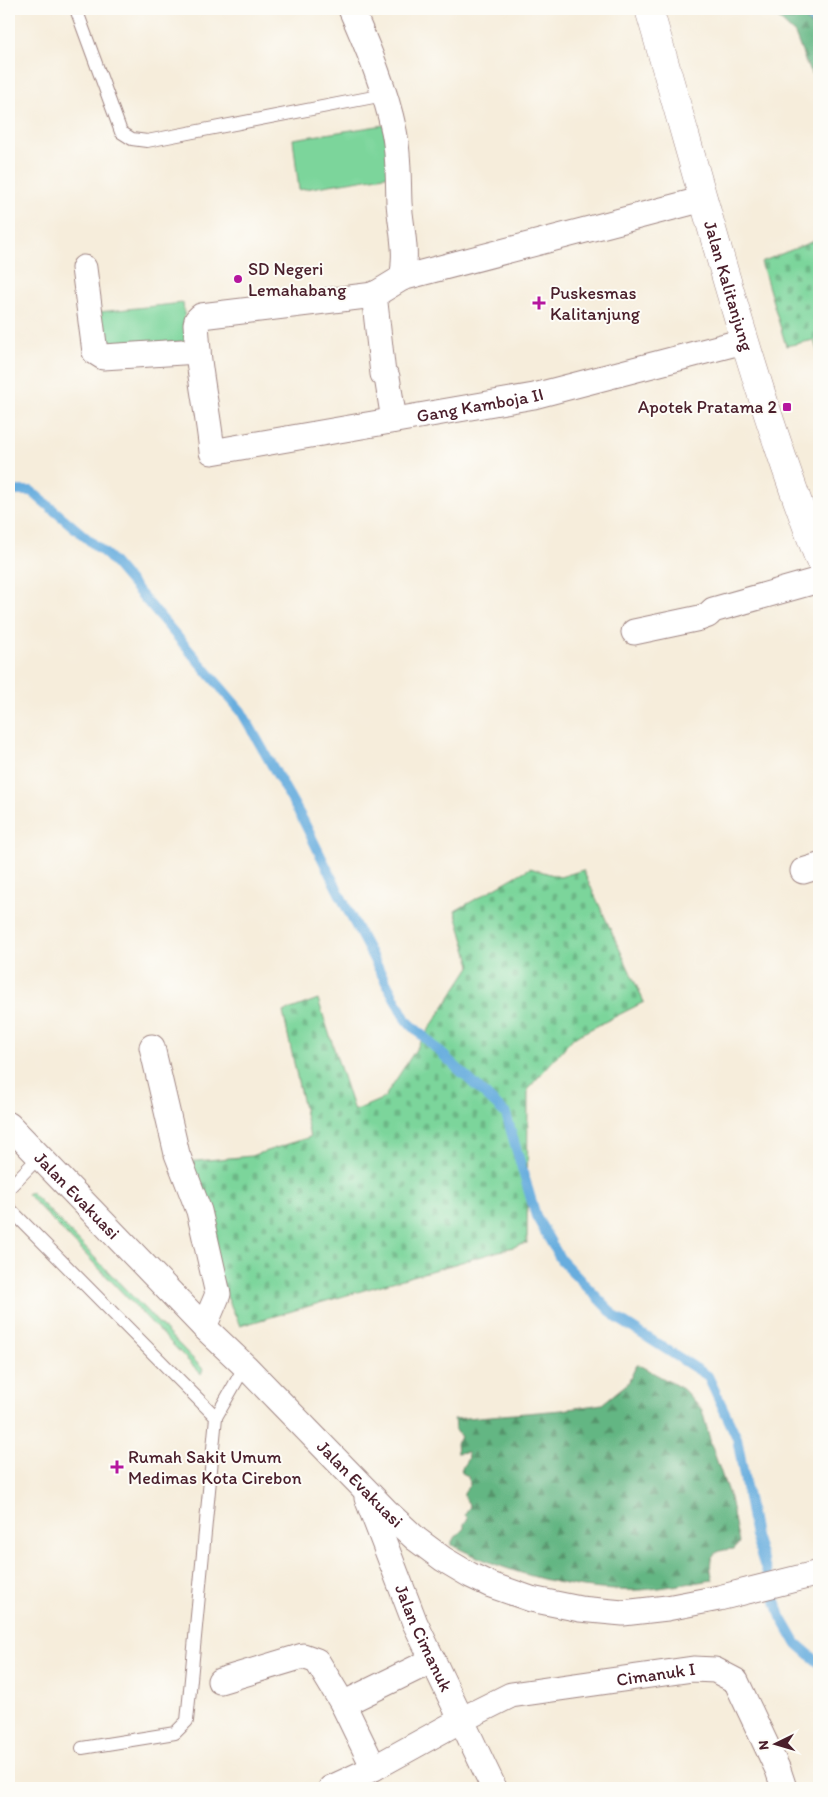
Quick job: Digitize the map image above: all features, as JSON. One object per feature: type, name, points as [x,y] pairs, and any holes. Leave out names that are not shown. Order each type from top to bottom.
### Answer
[{"type":"main road","name":"Jalan Kalitanjung","points":[[649,9],[744,341],[795,496],[819,559]]},
{"type":"street","points":[[351,9],[370,53],[394,131],[399,168],[399,202],[406,261],[402,278]]},
{"type":"street","points":[[84,268],[95,352],[99,356],[198,350],[196,320],[201,316],[374,294],[402,278],[704,199]]},
{"type":"street","points":[[374,294],[383,374],[387,377],[394,420]]},
{"type":"street","name":"Gang Kamboja II","points":[[198,350],[201,385],[210,426],[212,452],[534,396],[744,341]]},
{"type":"street","points":[[634,632],[700,618],[708,615],[712,610],[819,580]]},
{"type":"street","points":[[152,1047],[177,1154],[199,1211],[218,1294],[204,1327]]},
{"type":"street","name":"Jalan Evakuasi","points":[[9,1125],[204,1327],[245,1366],[387,1512],[416,1539],[442,1559],[491,1585],[531,1599],[580,1609],[624,1613],[667,1608],[812,1575]]},
{"type":"street","name":"Jalan Cimanuk","points":[[362,1485],[415,1623],[494,1788]]},
{"type":"street","points":[[220,1681],[303,1656],[317,1661],[343,1704],[374,1768]]},
{"type":"street","points":[[343,1704],[433,1660]]},
{"type":"street","name":"Cimanuk I","points":[[331,1788],[374,1768],[511,1695],[693,1669],[714,1670],[736,1681],[778,1770],[784,1788]]},
{"type":"lane","points":[[76,9],[121,132],[132,139],[148,141],[384,96]]},
{"type":"lane","points":[[9,1188],[39,1157]]},
{"type":"lane","points":[[9,1208],[216,1417]]},
{"type":"lane","points":[[82,1748],[175,1733],[187,1721],[216,1417],[245,1366]]},
{"type":"green space","points":[[776,9],[805,9],[804,17],[819,36],[819,84],[808,68],[795,34],[778,18]]},
{"type":"green space","points":[[384,125],[391,175],[299,190],[293,139]]},
{"type":"green space","points":[[819,239],[819,357],[814,340],[786,346],[761,262]]},
{"type":"green space","points":[[183,303],[187,341],[103,350],[99,312]]},
{"type":"green space","points":[[530,868],[560,877],[583,870],[644,1002],[573,1038],[528,1089],[527,1243],[240,1326],[224,1290],[186,1162],[251,1156],[310,1137],[283,1012],[318,999],[354,1111],[384,1098],[471,965],[455,911]]},
{"type":"green space","points":[[31,1192],[203,1369],[201,1374],[27,1194]]},
{"type":"green space","points":[[637,1364],[683,1389],[702,1410],[712,1447],[730,1498],[739,1543],[734,1549],[720,1551],[713,1556],[711,1572],[713,1580],[641,1590],[593,1588],[544,1579],[519,1572],[452,1545],[452,1541],[464,1528],[468,1518],[465,1515],[470,1506],[464,1495],[469,1486],[468,1476],[462,1473],[461,1470],[468,1455],[467,1452],[457,1453],[456,1443],[461,1437],[455,1429],[454,1419],[562,1410],[602,1404],[628,1383]]},
{"type":"water","points":[[805,9],[819,9],[819,36],[804,17]]},
{"type":"waterway","points":[[9,491],[31,491],[109,557],[241,711],[303,820],[348,911],[406,1020],[506,1114],[536,1216],[561,1260],[617,1318],[708,1376],[737,1438],[755,1536],[781,1617],[796,1643],[819,1663]]},
{"type":"place","name":"SD Negeri Lemahabang","points":[[238,279]]},
{"type":"place","name":"Puskesmas Kalitanjung","points":[[539,303]]},
{"type":"place","name":"Apotek Pratama 2","points":[[787,407]]},
{"type":"place","name":"Rumah Sakit Umum Medimas Kota Cirebon","points":[[117,1467]]}]
